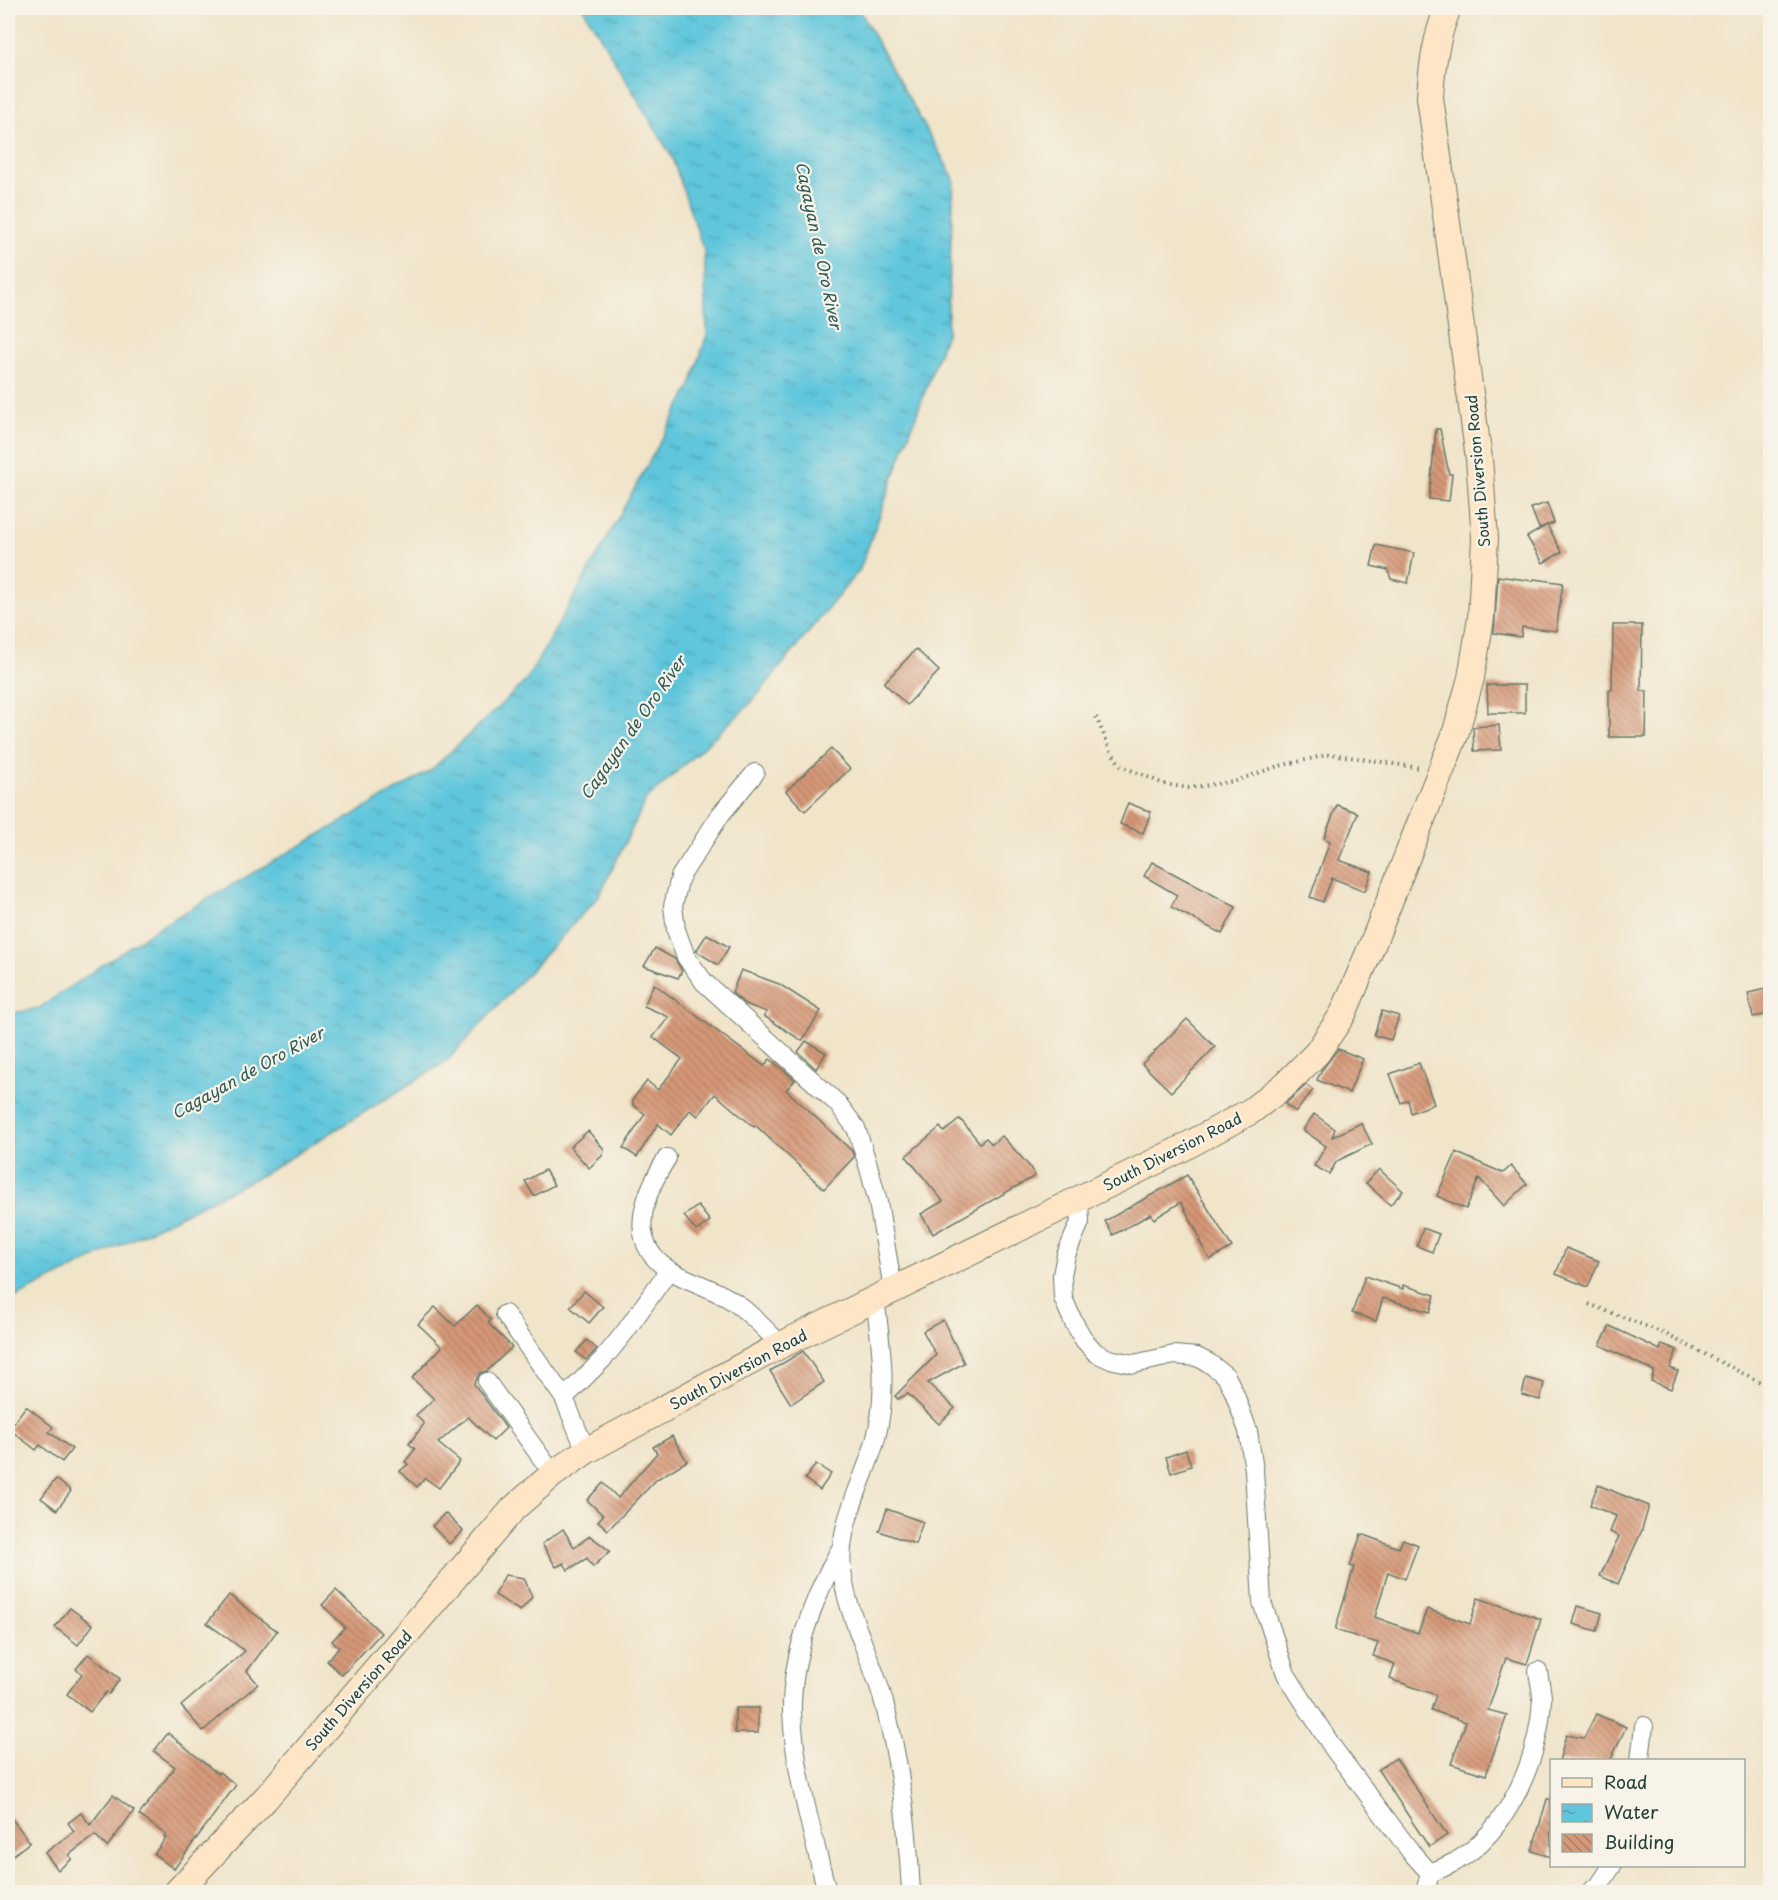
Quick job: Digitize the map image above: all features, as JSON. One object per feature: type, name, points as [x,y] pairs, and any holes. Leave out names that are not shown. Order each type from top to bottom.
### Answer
[{"type":"main road","name":"South Diversion Road","points":[[177,1893],[266,1798],[514,1508],[553,1474],[586,1451],[781,1345],[1181,1149],[1251,1111],[1286,1084],[1317,1053],[1343,1014],[1442,771],[1472,678],[1481,618],[1485,538],[1479,459],[1430,97],[1434,51],[1438,32],[1448,8]]},
{"type":"street","points":[[755,773],[720,814],[680,877],[673,906],[676,930],[686,957],[704,982],[838,1104],[856,1128],[878,1202],[884,1293],[880,1338],[884,1383],[881,1414],[876,1439],[849,1516],[842,1547],[842,1568],[845,1588],[883,1698],[903,1805],[911,1893]]},
{"type":"street","points":[[667,1158],[645,1198],[642,1233],[649,1252],[669,1270],[736,1303],[781,1345]]},
{"type":"street","points":[[1079,1198],[1080,1222],[1066,1255],[1062,1275],[1063,1298],[1072,1321],[1096,1353],[1110,1359],[1134,1364],[1174,1355],[1197,1357],[1226,1376],[1248,1431],[1254,1470],[1262,1602],[1286,1674],[1333,1748],[1411,1852],[1430,1873]]},
{"type":"street","points":[[564,1398],[618,1341],[669,1270]]},
{"type":"street","points":[[505,1314],[564,1398],[586,1451]]},
{"type":"street","points":[[487,1382],[553,1474]]},
{"type":"street","points":[[827,1893],[795,1749],[792,1710],[795,1671],[807,1630],[829,1569],[842,1547]]},
{"type":"street","points":[[1430,1873],[1456,1862],[1476,1846],[1501,1819],[1514,1798],[1536,1742],[1542,1697],[1538,1671]]},
{"type":"street","points":[[1640,1759],[1644,1726]]},
{"type":"street","points":[[1590,1893],[1600,1884],[1611,1867]]},
{"type":"street","points":[[1425,1893],[1430,1873]]},
{"type":"path","points":[[1096,717],[1111,751],[1121,766],[1164,784],[1188,788],[1236,781],[1275,767],[1331,754],[1442,771]]},
{"type":"path","points":[[1589,1304],[1661,1332],[1770,1387]]},
{"type":"water","name":"Cagayan de Oro River","points":[[583,8],[855,8],[861,13],[954,179],[947,331],[860,569],[751,703],[646,800],[599,896],[446,1062],[264,1174],[8,1301],[8,1014],[39,1008],[154,930],[430,771],[526,681],[690,388],[707,334],[704,251],[672,157]]},
{"type":"building","points":[[1436,429],[1440,429],[1449,474],[1452,474],[1449,501],[1429,499]]},
{"type":"building","points":[[1547,503],[1554,523],[1539,528],[1531,508]]},
{"type":"building","points":[[1547,525],[1562,552],[1543,563],[1527,537]]},
{"type":"building","points":[[1376,545],[1414,553],[1408,583],[1391,579],[1388,570],[1371,566]]},
{"type":"building","points":[[1498,576],[1563,583],[1556,631],[1522,627],[1521,637],[1494,633]]},
{"type":"building","points":[[1613,625],[1642,625],[1641,691],[1647,691],[1646,737],[1609,737]]},
{"type":"building","points":[[916,649],[939,671],[907,705],[884,683]]},
{"type":"building","points":[[1487,685],[1525,685],[1525,713],[1488,713]]},
{"type":"building","points":[[1499,725],[1501,750],[1474,751],[1473,727]]},
{"type":"building","points":[[831,749],[850,769],[805,811],[786,791]]},
{"type":"building","points":[[1128,803],[1151,812],[1143,833],[1120,824]]},
{"type":"building","points":[[1337,805],[1358,813],[1339,860],[1372,872],[1365,891],[1332,878],[1323,902],[1310,897],[1330,841],[1324,838]]},
{"type":"building","points":[[1152,862],[1236,907],[1222,934],[1171,907],[1177,895],[1144,876]]},
{"type":"building","points":[[707,934],[729,947],[718,965],[696,951]]},
{"type":"building","points":[[655,948],[675,959],[682,971],[678,978],[644,966]]},
{"type":"building","points":[[741,970],[779,984],[821,1011],[802,1041],[764,1016],[767,1012],[745,1004],[732,993]]},
{"type":"building","points":[[654,984],[764,1066],[770,1059],[795,1080],[786,1090],[852,1151],[854,1157],[824,1189],[755,1125],[754,1127],[715,1094],[698,1116],[690,1110],[671,1135],[658,1124],[637,1157],[623,1148],[645,1114],[633,1105],[633,1099],[647,1081],[658,1090],[682,1059],[653,1037],[669,1017],[644,1006]]},
{"type":"building","points":[[1770,988],[1770,1014],[1753,1017],[1748,993]]},
{"type":"building","points":[[1382,1011],[1399,1016],[1391,1040],[1374,1035]]},
{"type":"building","points":[[1187,1019],[1215,1047],[1171,1092],[1142,1064]]},
{"type":"building","points":[[806,1041],[826,1053],[816,1069],[798,1052]]},
{"type":"building","points":[[1338,1049],[1363,1059],[1349,1093],[1317,1080]]},
{"type":"building","points":[[1419,1063],[1434,1104],[1411,1113],[1408,1100],[1401,1103],[1390,1074]]},
{"type":"building","points":[[1306,1085],[1313,1090],[1296,1112],[1285,1104]]},
{"type":"building","points":[[1314,1114],[1335,1129],[1332,1137],[1361,1123],[1372,1144],[1337,1161],[1329,1174],[1314,1166],[1326,1146],[1303,1130]]},
{"type":"building","points":[[960,1119],[980,1143],[986,1138],[992,1144],[1002,1136],[1030,1167],[1035,1176],[933,1234],[921,1214],[943,1201],[906,1156],[940,1127],[944,1132]]},
{"type":"building","points":[[588,1131],[604,1149],[603,1155],[589,1168],[570,1147]]},
{"type":"building","points":[[1455,1152],[1503,1173],[1511,1166],[1527,1184],[1504,1206],[1479,1178],[1466,1209],[1437,1196]]},
{"type":"building","points":[[1379,1169],[1403,1191],[1390,1205],[1366,1183]]},
{"type":"building","points":[[545,1170],[554,1185],[534,1196],[525,1181]]},
{"type":"building","points":[[1187,1175],[1232,1247],[1210,1260],[1181,1202],[1154,1219],[1151,1214],[1113,1235],[1105,1221]]},
{"type":"building","points":[[698,1206],[710,1221],[696,1231],[684,1216]]},
{"type":"building","points":[[1423,1228],[1439,1234],[1432,1252],[1417,1246]]},
{"type":"building","points":[[1566,1248],[1599,1261],[1588,1287],[1556,1274]]},
{"type":"building","points":[[1365,1276],[1403,1289],[1403,1285],[1435,1295],[1430,1312],[1383,1298],[1376,1321],[1352,1313]]},
{"type":"building","points":[[584,1291],[603,1307],[589,1323],[570,1307]]},
{"type":"building","points":[[477,1305],[491,1320],[488,1323],[512,1347],[487,1371],[480,1373],[474,1384],[506,1428],[493,1441],[468,1417],[438,1443],[460,1461],[439,1488],[425,1478],[417,1487],[400,1471],[408,1464],[405,1462],[415,1449],[409,1444],[424,1424],[416,1415],[434,1399],[412,1378],[442,1347],[418,1324],[435,1307],[455,1326]]},
{"type":"building","points":[[943,1320],[964,1363],[928,1383],[955,1408],[939,1424],[908,1394],[898,1399],[895,1396],[936,1355],[923,1331]]},
{"type":"building","points":[[1610,1326],[1660,1350],[1662,1344],[1677,1350],[1670,1368],[1678,1371],[1671,1389],[1651,1381],[1654,1371],[1600,1345]]},
{"type":"building","points":[[587,1340],[597,1349],[586,1360],[576,1352]]},
{"type":"building","points":[[803,1351],[824,1382],[791,1404],[770,1371]]},
{"type":"building","points":[[1526,1378],[1544,1383],[1540,1400],[1522,1395]]},
{"type":"building","points":[[26,1406],[53,1427],[49,1432],[72,1449],[62,1462],[40,1445],[36,1450],[9,1429]]},
{"type":"building","points":[[672,1436],[687,1461],[657,1479],[608,1530],[598,1521],[603,1515],[587,1500],[603,1483],[618,1498],[657,1453],[653,1447]]},
{"type":"building","points":[[1186,1450],[1191,1466],[1171,1473],[1166,1457]]},
{"type":"building","points":[[816,1464],[831,1474],[820,1490],[805,1479]]},
{"type":"building","points":[[56,1479],[71,1491],[57,1510],[41,1498]]},
{"type":"building","points":[[1598,1485],[1649,1506],[1642,1530],[1618,1584],[1600,1576],[1619,1536],[1610,1532],[1616,1516],[1590,1505]]},
{"type":"building","points":[[887,1509],[923,1522],[915,1544],[879,1531]]},
{"type":"building","points":[[445,1513],[463,1531],[449,1544],[432,1526]]},
{"type":"building","points":[[563,1529],[574,1547],[590,1536],[610,1551],[593,1567],[587,1558],[568,1570],[564,1563],[556,1567],[542,1544]]},
{"type":"building","points":[[1361,1534],[1399,1548],[1403,1539],[1418,1545],[1405,1579],[1388,1572],[1375,1617],[1418,1633],[1427,1609],[1470,1624],[1478,1598],[1541,1619],[1527,1664],[1506,1658],[1488,1710],[1507,1715],[1486,1775],[1451,1764],[1466,1722],[1431,1710],[1436,1695],[1390,1679],[1395,1664],[1373,1656],[1378,1643],[1335,1630],[1354,1567],[1350,1566]]},
{"type":"building","points":[[505,1575],[524,1578],[532,1597],[520,1611],[495,1595]]},
{"type":"building","points":[[336,1590],[381,1633],[342,1675],[327,1661],[339,1647],[332,1641],[345,1627],[322,1605]]},
{"type":"building","points":[[229,1595],[277,1631],[247,1671],[258,1684],[203,1731],[181,1706],[245,1651],[207,1623]]},
{"type":"building","points":[[1578,1606],[1602,1613],[1597,1631],[1573,1624]]},
{"type":"building","points":[[70,1608],[93,1625],[78,1645],[55,1627]]},
{"type":"building","points":[[88,1654],[120,1679],[109,1694],[106,1692],[90,1712],[67,1694],[82,1674],[76,1669]]},
{"type":"building","points":[[735,1708],[758,1708],[758,1733],[735,1733]]},
{"type":"building","points":[[1596,1714],[1626,1727],[1611,1759],[1560,1759],[1566,1735],[1584,1738]]},
{"type":"building","points":[[168,1733],[218,1774],[219,1772],[236,1785],[174,1869],[154,1854],[166,1835],[139,1815],[175,1767],[154,1751]]},
{"type":"building","points":[[1396,1758],[1447,1835],[1429,1847],[1378,1770]]},
{"type":"building","points":[[113,1795],[134,1811],[107,1847],[95,1835],[69,1855],[72,1859],[58,1870],[45,1853],[74,1831],[68,1823],[81,1813],[90,1825]]},
{"type":"building","points":[[1547,1799],[1550,1799],[1550,1857],[1532,1851]]},
{"type":"building","points":[[8,1814],[30,1842],[8,1859]]}]
